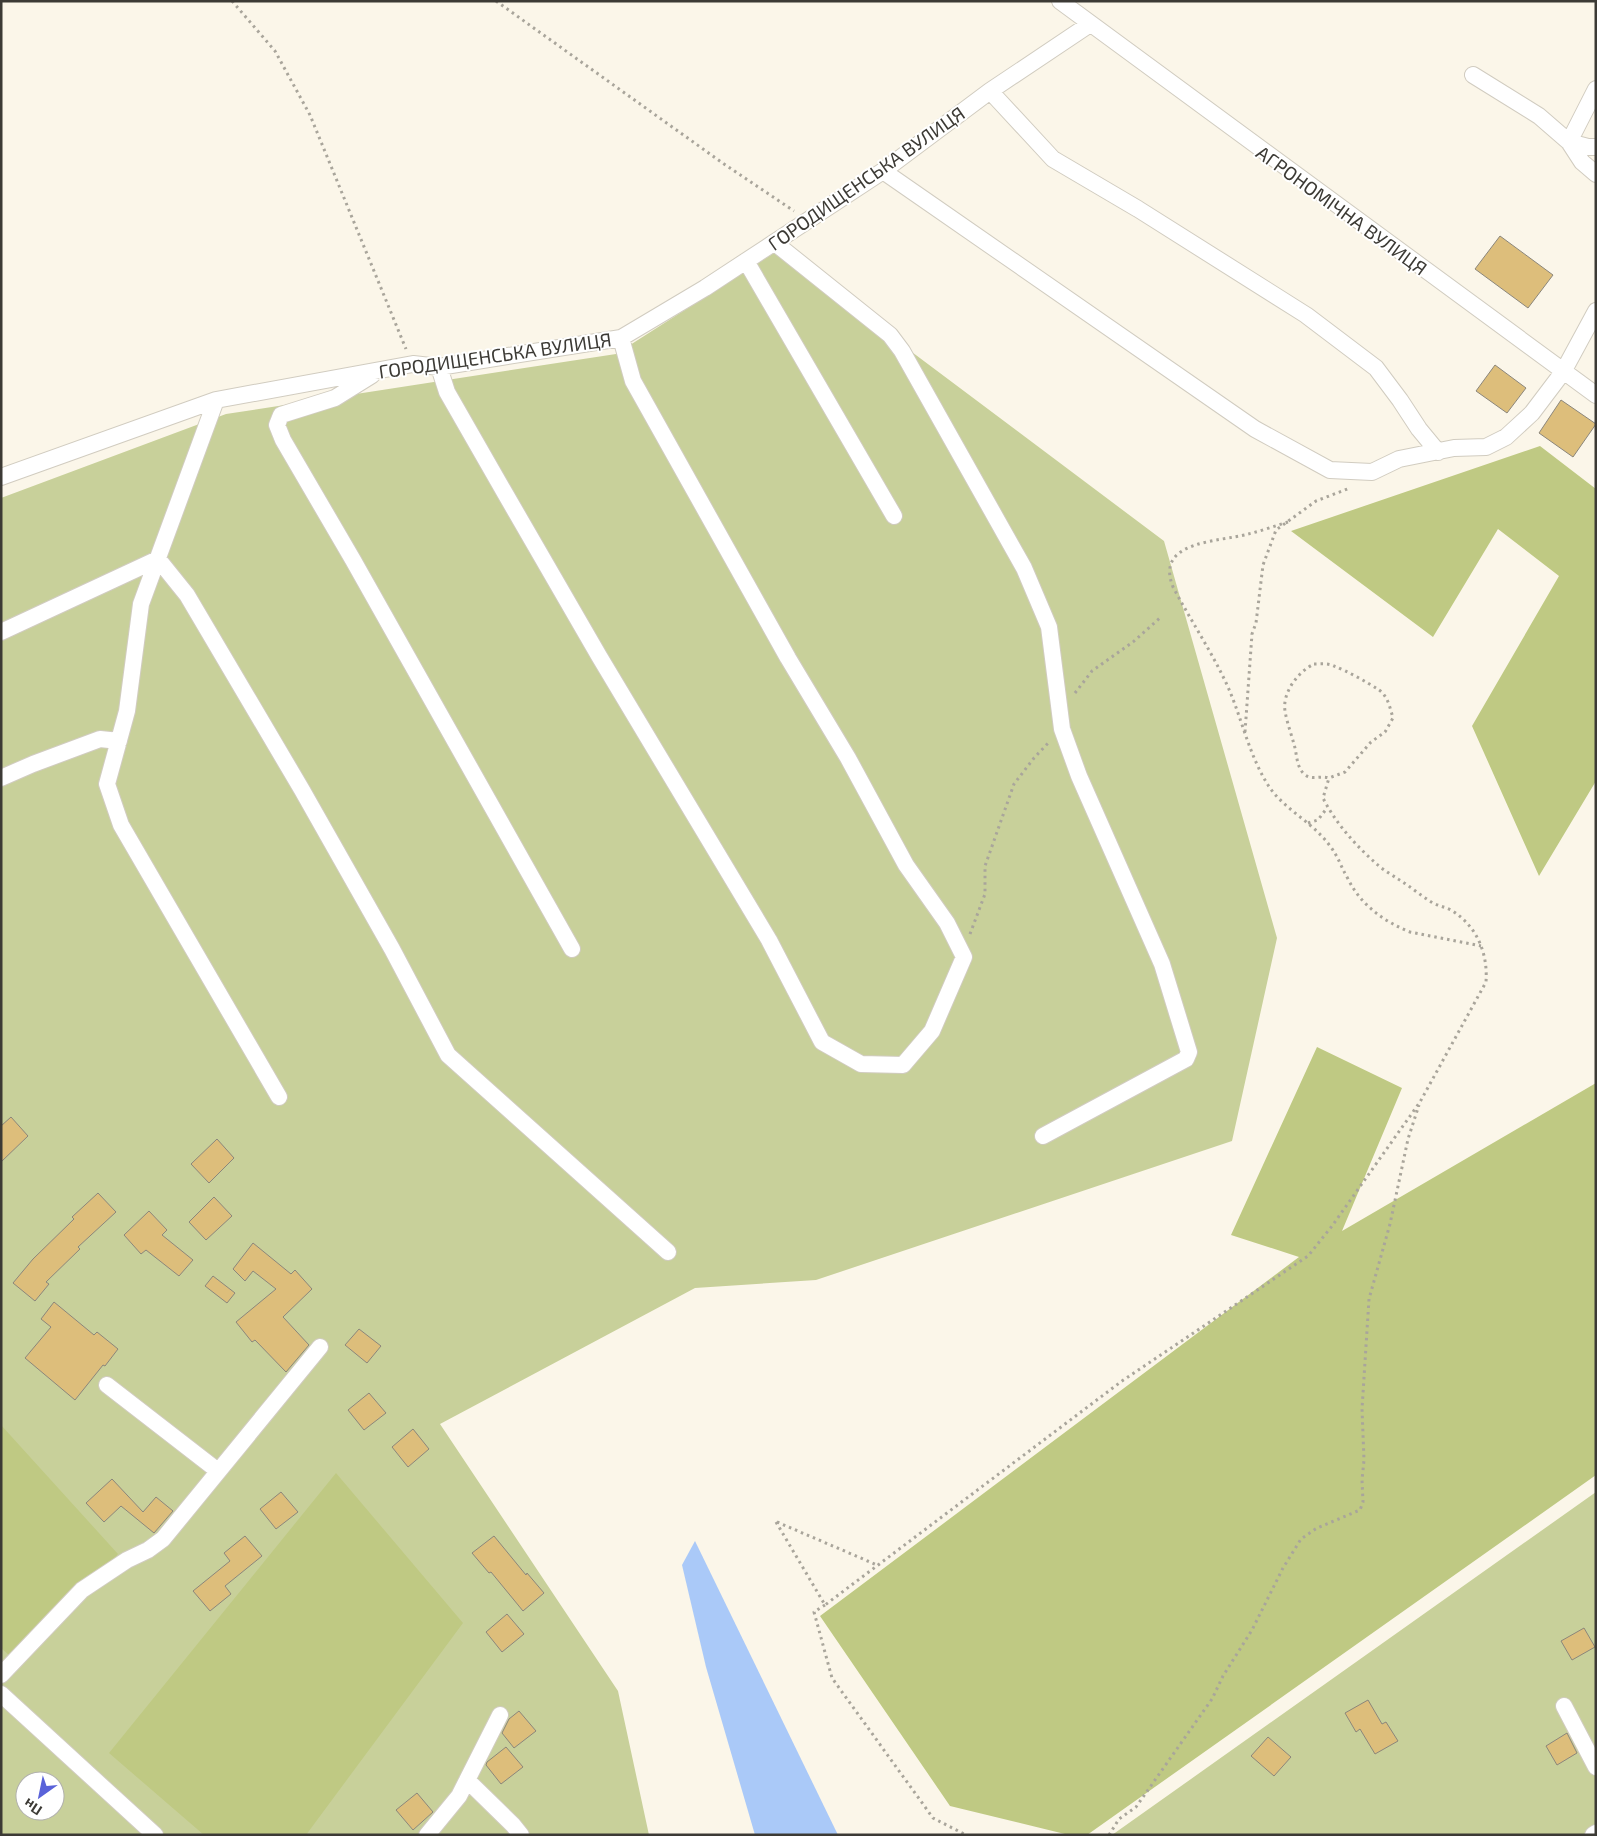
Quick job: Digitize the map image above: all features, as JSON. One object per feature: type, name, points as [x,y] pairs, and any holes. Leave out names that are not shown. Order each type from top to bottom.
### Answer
[{"type":"street","name":"АГРОНОМІЧНА ВУЛИЦЯ","points":[[1065,2],[1090,24],[1596,395]]},
{"type":"street","name":"ГОРОДИЩЕНСЬКА ВУЛИЦЯ","points":[[1,477],[216,400],[412,364],[439,367],[621,338],[658,317],[775,243],[883,171],[990,91],[1090,24]]},
{"type":"street","points":[[1473,75],[1539,116],[1569,142],[1582,162],[1596,174]]},
{"type":"street","points":[[1569,142],[1596,89]]},
{"type":"street","points":[[990,91],[1053,159],[1138,209],[1306,315],[1376,368],[1419,429],[1438,452]]},
{"type":"street","points":[[1569,142],[1596,147]]},
{"type":"street","points":[[883,171],[1255,429],[1330,470],[1372,472],[1400,459],[1454,448],[1486,447],[1506,437],[1532,414],[1563,372],[1596,311]]},
{"type":"street","points":[[775,243],[890,335],[902,351],[1024,568],[1049,627],[1062,729],[1079,776],[1162,964],[1189,1052],[1186,1059],[1043,1136]]},
{"type":"street","points":[[746,261],[894,516]]},
{"type":"street","points":[[439,367],[447,392],[599,656],[769,940],[822,1042],[861,1064],[903,1065],[932,1031],[964,957],[947,923],[906,865],[848,758],[788,658],[633,380],[621,338]]},
{"type":"street","points":[[380,370],[334,398],[280,415],[277,425],[282,440],[353,560],[572,949]]},
{"type":"street","points":[[216,400],[141,604],[127,711],[107,784],[121,825],[279,1097]]},
{"type":"street","points":[[1,632],[158,559]]},
{"type":"street","points":[[158,559],[187,595],[297,782],[392,949],[448,1055],[668,1252]]},
{"type":"street","points":[[1,778],[100,739],[119,741]]},
{"type":"street","points":[[1,1674],[82,1590],[127,1560],[148,1550],[164,1538],[320,1347]]},
{"type":"street","points":[[107,1385],[218,1471]]},
{"type":"street","points":[[5,1704],[155,1835]]},
{"type":"street","points":[[1564,1706],[1596,1766]]},
{"type":"street","points":[[427,1835],[459,1796],[500,1715]]},
{"type":"street","points":[[467,1780],[521,1835]]},
{"type":"path","points":[[232,1],[275,51],[310,115],[412,364]]},
{"type":"path","points":[[496,1],[724,164],[809,220]]},
{"type":"path","points":[[1245,735],[1252,634],[1256,623],[1263,565],[1276,530],[1316,501],[1356,486],[1372,472]]},
{"type":"path","points":[[1288,522],[1248,534],[1189,546],[1176,555],[1170,570],[1172,585],[1214,659],[1228,689],[1253,757],[1268,785],[1282,802],[1317,830],[1339,859],[1346,877],[1355,892],[1375,913],[1392,924],[1410,932],[1482,946]]},
{"type":"path","points":[[1073,696],[1092,671],[1133,642],[1161,617]]},
{"type":"path","points":[[1314,664],[1333,665],[1379,690],[1389,703],[1393,718],[1385,732],[1371,742],[1345,772],[1329,778],[1310,778],[1302,773],[1284,709],[1289,692],[1299,674],[1305,668],[1314,664]]},
{"type":"path","points":[[962,953],[985,894],[985,866],[1014,784],[1034,758],[1062,729]]},
{"type":"path","points":[[966,1835],[933,1818],[832,1678],[814,1612],[1122,1381],[1308,1256],[1332,1226],[1420,1102],[1486,982],[1486,964],[1482,946],[1473,930],[1461,917],[1446,907],[1434,903],[1380,868],[1352,840],[1327,807],[1323,798],[1329,778]]},
{"type":"path","points":[[1308,822],[1318,820],[1327,807]]},
{"type":"path","points":[[1109,1835],[1119,1819],[1136,1807],[1212,1699],[1223,1676],[1252,1630],[1283,1568],[1301,1539],[1317,1528],[1360,1510],[1363,1502],[1362,1409],[1369,1299],[1390,1224],[1408,1139],[1420,1102]]},
{"type":"path","points":[[825,1605],[776,1522],[878,1565]]},
{"type":"green space","points":[[777,251],[1164,541],[1277,938],[1232,1141],[816,1280],[695,1288],[440,1424],[618,1691],[649,1835],[1,1835],[1,498],[226,414],[616,354]]},
{"type":"green space","points":[[1540,446],[1596,489],[1596,781],[1539,876],[1472,726],[1559,576],[1498,529],[1433,637],[1291,531]]},
{"type":"green space","points":[[1317,1047],[1402,1088],[1342,1231],[1596,1083],[1596,1475],[1087,1835],[1069,1835],[950,1806],[820,1616],[1299,1257],[1231,1235]]},
{"type":"green space","points":[[1,1425],[118,1554],[20,1665],[1,1648]]},
{"type":"green space","points":[[336,1473],[463,1623],[306,1835],[204,1835],[109,1753]]},
{"type":"green space","points":[[1596,1492],[1596,1835],[1112,1835]]},
{"type":"water","points":[[695,1541],[838,1835],[755,1835],[706,1667],[682,1565]]},
{"type":"building","points":[[1500,236],[1553,275],[1528,308],[1475,269]]},
{"type":"building","points":[[1495,365],[1526,388],[1507,413],[1476,391]]},
{"type":"building","points":[[1561,400],[1596,424],[1573,457],[1539,433]]},
{"type":"building","points":[[11,1117],[28,1136],[1,1162],[1,1126]]},
{"type":"building","points":[[217,1139],[234,1158],[209,1183],[191,1164]]},
{"type":"building","points":[[98,1193],[116,1212],[78,1247],[80,1249],[46,1282],[49,1284],[35,1301],[13,1283],[33,1259],[74,1219],[72,1217]]},
{"type":"building","points":[[214,1197],[232,1216],[206,1240],[189,1222]]},
{"type":"building","points":[[149,1211],[167,1230],[162,1235],[193,1260],[179,1276],[146,1250],[141,1254],[124,1235]]},
{"type":"building","points":[[253,1243],[291,1274],[295,1270],[312,1289],[283,1317],[309,1345],[286,1372],[255,1340],[252,1342],[236,1322],[276,1289],[253,1271],[245,1281],[233,1269]]},
{"type":"building","points":[[213,1276],[235,1293],[227,1303],[205,1286]]},
{"type":"building","points":[[54,1302],[94,1335],[97,1332],[118,1349],[75,1400],[25,1358],[51,1327],[41,1319]]},
{"type":"building","points":[[359,1329],[381,1346],[367,1363],[345,1345]]},
{"type":"building","points":[[369,1393],[386,1413],[364,1430],[348,1410]]},
{"type":"building","points":[[413,1429],[429,1449],[408,1467],[392,1447]]},
{"type":"building","points":[[112,1479],[143,1512],[156,1497],[173,1511],[154,1533],[121,1506],[104,1522],[86,1503]]},
{"type":"building","points":[[281,1492],[298,1512],[276,1529],[260,1509]]},
{"type":"building","points":[[245,1536],[262,1556],[225,1586],[231,1594],[210,1611],[193,1591],[230,1561],[224,1553]]},
{"type":"building","points":[[494,1536],[526,1575],[527,1573],[544,1593],[523,1611],[491,1572],[489,1573],[472,1553]]},
{"type":"building","points":[[507,1614],[524,1634],[502,1652],[486,1632]]},
{"type":"building","points":[[1584,1628],[1595,1647],[1572,1660],[1561,1641]]},
{"type":"building","points":[[1368,1700],[1382,1724],[1386,1722],[1398,1741],[1375,1754],[1360,1729],[1356,1732],[1345,1713]]},
{"type":"building","points":[[519,1711],[536,1731],[514,1748],[502,1733],[509,1719]]},
{"type":"building","points":[[1567,1733],[1577,1753],[1557,1765],[1546,1746]]},
{"type":"building","points":[[1268,1737],[1291,1757],[1274,1776],[1251,1756]]},
{"type":"building","points":[[506,1747],[523,1767],[501,1784],[486,1765],[487,1762]]},
{"type":"building","points":[[417,1793],[433,1812],[413,1830],[396,1810]]}]
